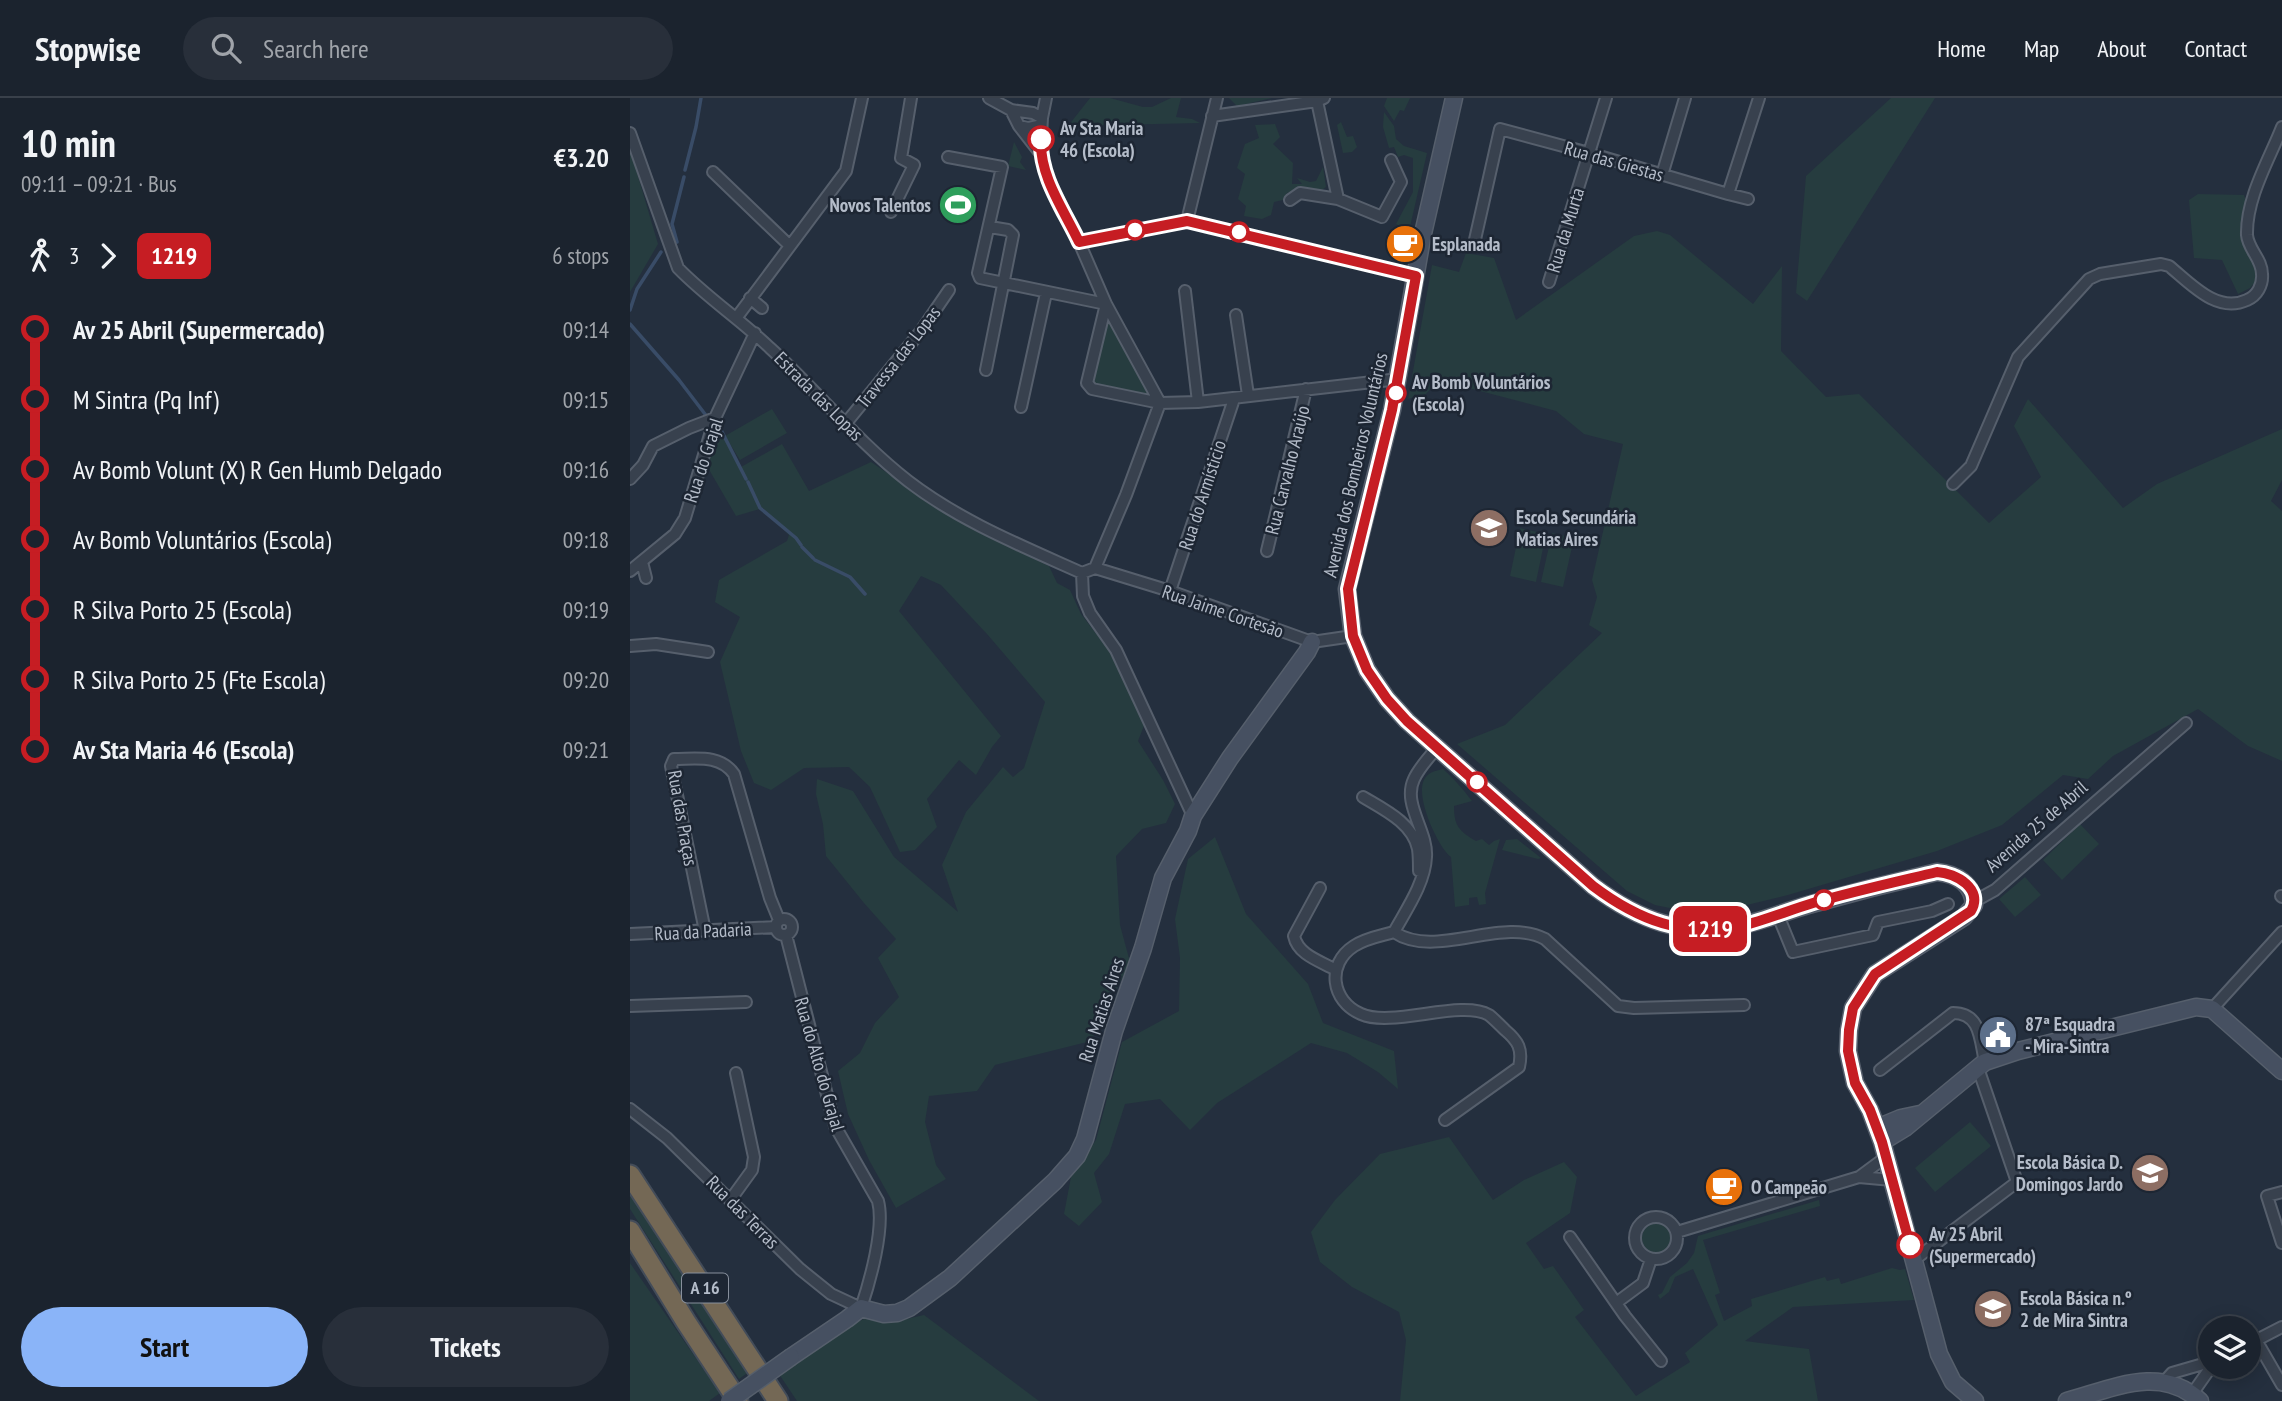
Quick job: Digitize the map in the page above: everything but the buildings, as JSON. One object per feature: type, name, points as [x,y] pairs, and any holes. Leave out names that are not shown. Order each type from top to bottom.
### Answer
[{"type":"highway","name":"A 16","points":[[630,1175],[778,1401]]},
{"type":"highway","name":"A 16","points":[[630,1231],[738,1401]]},
{"type":"street","points":[[737,317],[846,171],[862,98]]},
{"type":"street","points":[[891,212],[914,165],[901,158],[911,98]]},
{"type":"street","points":[[989,98],[1011,110],[1033,113],[1042,121]]},
{"type":"street","points":[[1187,221],[1217,98]]},
{"type":"street","name":"Avenida dos Bombeiros Voluntários","points":[[1454,98],[1432,192],[1406,325],[1399,379],[1348,589],[1353,636],[1367,670],[1387,699],[1407,721],[1593,886],[1618,904],[1661,924],[1709,929],[1744,925],[1863,889],[1937,872],[1960,877],[1972,891],[1975,901]]},
{"type":"street","name":"Rua da Murta","points":[[1549,282],[1606,98]]},
{"type":"street","points":[[1662,175],[1685,98]]},
{"type":"street","points":[[1728,194],[1759,98]]},
{"type":"street","points":[[1212,116],[1320,99],[1338,199]]},
{"type":"street","points":[[1011,110],[1045,102],[1040,153],[1047,176],[1106,304],[1160,403],[1095,568],[1082,573],[1083,596],[1090,613],[1116,650],[1193,817]]},
{"type":"street","points":[[1011,110],[1019,126],[1040,153]]},
{"type":"street","points":[[1019,126],[1028,128],[1042,121]]},
{"type":"street","points":[[1953,484],[1971,466],[2018,357],[2089,279],[2100,274],[2161,264],[2169,266],[2210,299],[2234,306],[2251,299],[2261,287],[2262,275],[2260,262],[2249,244],[2247,235],[2252,201],[2282,127]]},
{"type":"street","name":"Rua das Giestas","points":[[1474,244],[1500,129],[1748,199]]},
{"type":"street","name":"Estrada das Lopas","points":[[630,133],[678,268],[692,283],[755,333],[908,481],[958,514],[1082,573]]},
{"type":"street","points":[[948,157],[1002,167],[978,272],[980,278],[1106,304]]},
{"type":"street","points":[[1290,200],[1300,192],[1338,199],[1382,216],[1401,182],[1391,160]]},
{"type":"street","points":[[713,172],[789,245]]},
{"type":"street","points":[[1079,242],[1187,221],[1416,276]]},
{"type":"street","points":[[986,370],[1013,235],[1008,230],[990,227]]},
{"type":"street","name":"Travessa das Lopas","points":[[846,423],[921,331],[949,290]]},
{"type":"street","points":[[1185,291],[1198,402]]},
{"type":"street","points":[[1021,407],[1046,293]]},
{"type":"street","points":[[750,298],[762,308]]},
{"type":"street","points":[[1106,304],[1087,383],[1092,389],[1160,403],[1198,402],[1399,379]]},
{"type":"street","points":[[1236,316],[1248,395]]},
{"type":"street","name":"Rua do Grajal","points":[[630,571],[675,534],[685,518],[715,418],[755,333]]},
{"type":"street","name":"Rua Carvalho Araújo","points":[[1267,551],[1307,388]]},
{"type":"street","name":"Rua do Armísticio","points":[[1170,591],[1234,399]]},
{"type":"street","points":[[630,479],[643,465],[653,446],[715,418]]},
{"type":"street","points":[[642,562],[646,578]]},
{"type":"street","name":"Rua Jaime Cortesão","points":[[1095,568],[1170,591],[1312,642],[1353,636]]},
{"type":"street","name":"Rua Matias Aires","points":[[861,1308],[884,1314],[909,1308],[950,1278],[1055,1181],[1077,1156],[1085,1139],[1114,1031],[1143,948],[1163,878],[1193,817],[1230,758],[1312,642]]},
{"type":"street","points":[[630,646],[656,644],[708,652]]},
{"type":"street","name":"Avenida 25 de Abril","points":[[1975,1401],[1962,1392],[1945,1371],[1939,1354],[1882,1143],[1870,1110],[1855,1083],[1848,1051],[1853,1008],[1875,974],[1964,917],[1971,911],[1975,901],[1995,890],[2186,723]]},
{"type":"street","points":[[1394,932],[1420,881],[1426,860],[1426,846],[1411,801],[1413,779],[1437,748]]},
{"type":"street","name":"Rua das Praças","points":[[705,931],[671,766],[674,760],[714,759],[728,765],[734,774],[777,924]]},
{"type":"street","points":[[1363,797],[1407,828],[1418,847],[1420,881]]},
{"type":"street","points":[[1320,888],[1294,936],[1302,951],[1336,970]]},
{"type":"street","points":[[1776,914],[1793,952],[1873,935],[1878,922],[1932,911],[1948,904]]},
{"type":"street","name":"Rua do Alto do Grajal","points":[[777,924],[787,919],[792,923],[792,931],[786,935],[835,1126],[878,1200],[881,1214],[861,1308]]},
{"type":"street","name":"Rua da Padaria","points":[[630,934],[777,924]]},
{"type":"street","points":[[1445,1120],[1519,1067],[1521,1057],[1517,1040],[1488,1015],[1471,1011],[1381,1018],[1363,1016],[1347,1006],[1336,992],[1336,970],[1343,956],[1352,947],[1367,939],[1394,932],[1403,938],[1421,942],[1533,932],[1545,939],[1618,1006],[1634,1008],[1744,1005]]},
{"type":"street","points":[[2212,1009],[2282,932]]},
{"type":"street","points":[[630,1006],[746,1002]]},
{"type":"street","points":[[1882,1143],[1905,1128],[1982,1065],[2018,1051],[2196,1007],[2212,1009],[2282,1071]]},
{"type":"street","points":[[1880,1070],[1953,1013],[1963,1013],[1977,1026],[1982,1065],[2017,1182],[1914,1260]]},
{"type":"street","points":[[732,1199],[752,1170],[754,1157],[736,1073]]},
{"type":"street","name":"Rua das Terras","points":[[630,1109],[667,1138],[732,1199],[800,1269],[831,1294],[861,1308]]},
{"type":"street","points":[[1870,1110],[1901,1118],[1920,1114]]},
{"type":"street","points":[[1858,1177],[1901,1118]]},
{"type":"street","points":[[1677,1232],[1858,1177],[1892,1180]]},
{"type":"street","points":[[2282,1192],[2267,1196],[2282,1243]]},
{"type":"street","points":[[1659,1217],[1667,1220],[1677,1232],[1674,1251],[1663,1258],[1651,1259],[1638,1249],[1635,1242],[1638,1226],[1644,1221],[1659,1217]]},
{"type":"street","points":[[1570,1237],[1661,1361]]},
{"type":"street","points":[[1616,1303],[1643,1283],[1651,1259]]},
{"type":"street","points":[[729,1401],[861,1308]]},
{"type":"street","points":[[2261,1338],[2282,1327]]},
{"type":"street","points":[[2261,1355],[2282,1385]]},
{"type":"street","points":[[2164,1382],[2172,1373],[2198,1367]]},
{"type":"street","points":[[2067,1401],[2143,1381],[2164,1382],[2180,1387],[2196,1397],[2204,1379]]},
{"type":"green space","points":[[1090,98],[1110,98],[1152,107],[1171,98],[1181,98],[1176,117],[1200,123],[1068,126]]},
{"type":"green space","points":[[1229,98],[1272,98],[1237,106]]},
{"type":"green space","points":[[1387,98],[1410,98],[1404,111],[1400,110],[1394,121],[1384,106]]},
{"type":"green space","points":[[1891,98],[1935,98],[1807,301],[1796,293],[1806,176]]},
{"type":"green space","points":[[1384,112],[1394,126],[1396,139],[1404,146],[1427,153],[1409,231],[1396,224],[1413,192],[1413,158],[1404,155],[1398,157],[1394,147],[1389,148],[1383,127]]},
{"type":"green space","points":[[1341,122],[1347,137],[1353,136],[1357,147],[1352,152],[1343,153],[1337,125]]},
{"type":"green space","points":[[1275,124],[1280,137],[1273,144],[1293,163],[1292,184],[1302,184],[1297,178],[1316,181],[1323,167],[1326,187],[1322,190],[1300,189],[1287,193],[1283,200],[1274,202],[1271,215],[1262,219],[1244,216],[1246,206],[1238,199],[1245,174],[1237,168],[1245,144],[1259,138],[1255,125]]},
{"type":"green space","points":[[1014,142],[1022,157],[1020,162],[1026,170],[1008,166]]},
{"type":"green space","points":[[630,149],[658,244],[630,292]]},
{"type":"green space","points":[[2198,194],[2244,195],[2244,241],[2258,279],[2250,288],[2238,294],[2222,260],[2194,258],[2189,200]]},
{"type":"green space","points":[[1657,231],[1670,235],[1753,304],[1782,266],[1781,351],[1826,397],[1859,394],[1989,523],[2041,477],[2014,426],[2028,399],[2123,508],[2157,484],[2282,429],[2282,480],[2271,501],[2282,511],[2282,761],[2248,746],[2198,709],[2113,756],[2088,779],[2063,775],[2002,825],[1937,851],[1788,895],[1722,911],[1680,910],[1655,905],[1627,891],[1457,744],[1505,725],[1602,633],[1589,625],[1597,597],[1592,580],[1623,444],[1584,434],[1556,411],[1438,380],[1426,394],[1408,399],[1432,265],[1459,272],[1466,253],[1494,258],[1516,320],[1634,236]]},
{"type":"green space","points":[[1108,315],[1150,397],[1092,384]]},
{"type":"green space","points":[[772,409],[787,433],[740,460],[725,436]]},
{"type":"green space","points":[[718,426],[741,467],[782,444],[809,491],[871,462],[965,525],[1049,566],[1057,583],[1070,590],[1081,614],[1108,649],[1145,723],[1138,741],[1175,804],[1166,823],[1142,829],[1116,856],[1120,925],[1130,962],[1091,1041],[995,1065],[977,1091],[929,1096],[925,1122],[936,1165],[946,1179],[896,1208],[869,1160],[848,1114],[838,1071],[860,1053],[875,1023],[899,997],[878,958],[896,939],[826,856],[823,824],[816,794],[817,779],[853,791],[894,857],[958,912],[942,865],[966,812],[1003,767],[1013,777],[1024,768],[1045,702],[941,585],[921,576],[899,611],[1001,736],[976,775],[959,760],[927,799],[937,827],[915,850],[900,852],[870,787],[849,767],[804,768],[771,790],[754,783],[741,751],[720,662],[740,617],[715,602],[719,580],[787,541],[789,535],[763,508],[736,516],[704,461]]},
{"type":"green space","points":[[1520,528],[1546,534],[1536,582],[1510,576]]},
{"type":"green space","points":[[1552,533],[1574,538],[1563,587],[1541,582]]},
{"type":"green space","points":[[1443,769],[1472,801],[1454,806],[1459,827],[1476,841],[1482,839],[1489,845],[1500,839],[1485,893],[1486,904],[1479,905],[1477,897],[1469,898],[1469,905],[1455,907],[1451,857],[1434,833],[1425,809],[1422,788],[1426,777]]},
{"type":"green space","points":[[2080,824],[2099,844],[2062,880],[2043,860]]},
{"type":"green space","points":[[1215,837],[1246,914],[1308,984],[1323,1023],[1394,1051],[1398,1089],[1378,1072],[1347,1053],[1311,1043],[1217,1103],[1190,1130],[1160,1099],[1125,1104],[1109,1154],[1094,1173],[1102,1202],[1079,1226],[1064,1214],[1071,1177],[1096,1140],[1122,1042],[1179,1011],[1180,958],[1175,919],[1188,859]]},
{"type":"green space","points":[[1517,839],[1541,858],[1502,850],[1506,840]]},
{"type":"green space","points":[[2025,877],[2041,895],[2015,917],[1999,899]]},
{"type":"green space","points":[[1970,1122],[1991,1146],[1935,1192],[1915,1168]]},
{"type":"green space","points":[[1449,1137],[1493,1200],[1524,1180],[1564,1162],[1577,1177],[1570,1213],[1526,1243],[1544,1269],[1553,1266],[1584,1310],[1575,1317],[1636,1396],[1690,1362],[1685,1353],[1718,1325],[1693,1269],[1675,1277],[1669,1292],[1660,1299],[1658,1295],[1662,1293],[1670,1277],[1687,1263],[1694,1253],[1698,1236],[1819,1200],[1820,1206],[1703,1240],[1720,1293],[1715,1295],[1724,1321],[1752,1306],[1751,1299],[1825,1277],[1827,1281],[1839,1278],[1841,1284],[1892,1268],[1905,1269],[1914,1300],[1793,1307],[1745,1341],[1809,1349],[1818,1401],[1400,1401],[1406,1340],[1399,1312],[1352,1287],[1320,1262],[1311,1232],[1335,1200],[1380,1154]]},
{"type":"green space","points":[[630,1191],[750,1371],[739,1379],[630,1209]]},
{"type":"green space","points":[[1657,1223],[1668,1227],[1672,1238],[1668,1249],[1657,1253],[1646,1249],[1642,1238],[1646,1227]]},
{"type":"green space","points":[[630,1263],[720,1393],[709,1401],[630,1401]]},
{"type":"green space","points":[[875,1315],[902,1320],[924,1315],[1039,1401],[797,1401],[779,1374],[859,1321]]},
{"type":"waterway","points":[[685,170],[701,98]]},
{"type":"waterway","points":[[677,242],[672,224],[684,177]]},
{"type":"waterway","points":[[630,310],[637,289],[661,252]]},
{"type":"waterway","points":[[630,324],[708,418]]},
{"type":"waterway","points":[[718,424],[746,479]]},
{"type":"waterway","points":[[748,482],[760,508],[801,545]]},
{"type":"waterway","points":[[802,547],[813,558]]},
{"type":"waterway","points":[[815,560],[850,577],[865,594]]},
{"type":"bus line","name":"1219","points":[[1041,139],[1040,153],[1047,176],[1079,242],[1187,221],[1416,276],[1399,379],[1348,589],[1353,636],[1367,670],[1387,699],[1407,721],[1593,886],[1618,904],[1661,924],[1709,929],[1744,925],[1863,889],[1937,872],[1960,877],[1972,891],[1975,905],[1964,917],[1875,974],[1853,1008],[1849,1030],[1848,1051],[1855,1083],[1870,1110],[1882,1142],[1910,1245]]},
{"type":"place","name":"Av Sta Maria 46 (Escola)","points":[[1041,139]]},
{"type":"place","name":"Novos Talentos","points":[[958,205]]},
{"type":"place","name":"Esplanada","points":[[1405,244]]},
{"type":"place","name":"Av Bomb Voluntários (Escola)","points":[[1396,393]]},
{"type":"place","name":"Escola Secundária Matias Aires","points":[[1489,528]]},
{"type":"place","name":"87ª Esquadra - Mira-Sintra","points":[[1998,1035]]},
{"type":"place","name":"Escola Básica D. Domingos Jardo","points":[[2150,1173]]},
{"type":"place","name":"O Campeão","points":[[1724,1187]]},
{"type":"place","name":"Av 25 Abril (Supermercado)","points":[[1910,1245]]},
{"type":"place","name":"Escola Básica n.º 2 de Mira Sintra","points":[[1993,1309]]}]
